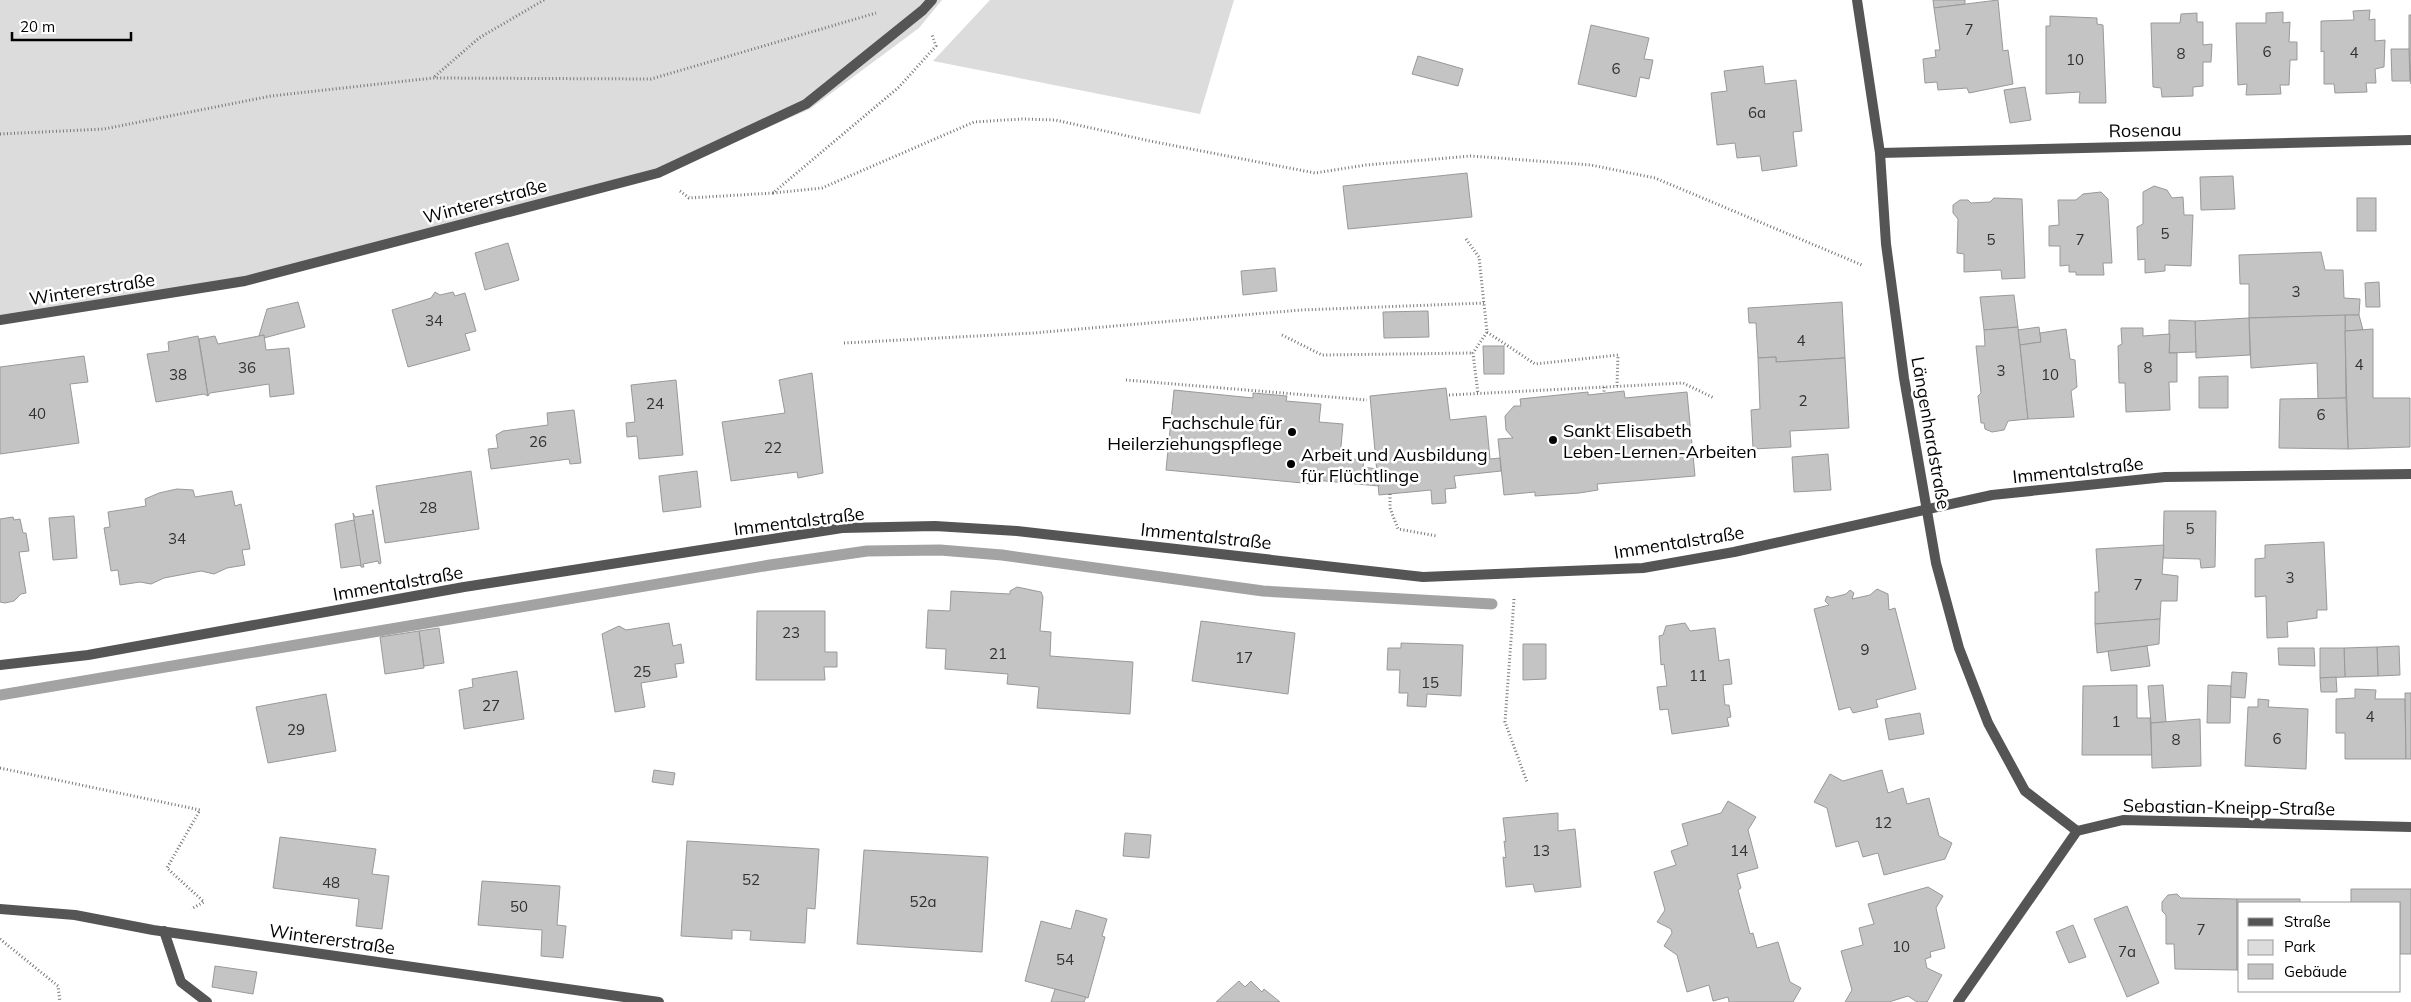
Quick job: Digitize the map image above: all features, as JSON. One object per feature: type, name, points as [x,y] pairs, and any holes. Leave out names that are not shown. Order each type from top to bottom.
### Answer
[{"type":"street","name":"Wintererstraße","points":[[0,320],[245,281],[658,173],[806,104],[923,10],[932,0]]},
{"type":"street","name":"Längenhardstraße","points":[[1858,0],[1880,153],[1886,244],[1904,378],[1936,563],[1959,648],[1988,723],[2025,791],[2077,830]]},
{"type":"street","name":"Rosenau","points":[[1880,153],[2411,140]]},
{"type":"street","name":"Immentalstraße","points":[[0,665],[88,655],[464,587],[842,528],[935,526],[1017,531],[1423,576],[1516,573],[1643,568],[1734,552],[1992,495],[2165,477],[2411,474]]},
{"type":"street","name":"Sebastian-Kneipp-Straße","points":[[2077,830],[2123,820],[2411,826]]},
{"type":"street","points":[[1958,1002],[2077,830]]},
{"type":"street","name":"Wintererstraße","points":[[0,909],[76,915],[164,931],[659,1002]]},
{"type":"street","points":[[164,931],[181,982],[207,1002]]},
{"type":"path","points":[[433,78],[479,38],[544,0]]},
{"type":"path","points":[[0,134],[104,129],[271,96],[433,78],[652,79],[884,11],[923,10],[936,46],[899,87],[773,193]]},
{"type":"path","points":[[689,198],[822,188],[974,122],[1022,119],[1055,120],[1150,141],[1315,173],[1366,165],[1471,156],[1591,165],[1655,178],[1863,266]]},
{"type":"path","points":[[1466,239],[1479,256],[1488,332],[1473,353],[1478,394]]},
{"type":"path","points":[[844,344],[1033,333],[1301,310],[1484,303]]},
{"type":"path","points":[[1488,332],[1536,364],[1618,355],[1617,386]]},
{"type":"path","points":[[1282,335],[1322,355],[1473,353]]},
{"type":"path","points":[[1126,380],[1367,400]]},
{"type":"path","points":[[1449,395],[1683,383],[1714,398]]},
{"type":"path","points":[[1604,387],[1604,393]]},
{"type":"path","points":[[1390,494],[1390,508],[1398,529],[1437,536]]},
{"type":"path","points":[[1516,573],[1505,722],[1527,782]]},
{"type":"path","points":[[0,768],[200,810],[168,868],[204,902]]},
{"type":"path","points":[[0,939],[58,986],[60,1002]]},
{"type":"green space","points":[[0,0],[942,0],[919,28],[810,109],[660,175],[243,285],[0,323]]},
{"type":"green space","points":[[990,0],[1234,0],[1200,114],[933,61]]},
{"type":"building","points":[[1933,0],[1965,0],[1965,4],[1934,8]]},
{"type":"building","points":[[1998,0],[2003,51],[2008,50],[2013,84],[1969,93],[1967,88],[1938,90],[1937,82],[1925,83],[1923,59],[1936,57],[1935,50],[1940,50],[1934,8]]},
{"type":"building","points":[[2370,10],[2369,20],[2375,19],[2375,41],[2385,40],[2384,67],[2375,69],[2376,83],[2366,83],[2367,92],[2335,93],[2334,84],[2324,84],[2324,51],[2321,52],[2321,21],[2354,20],[2353,11]]},
{"type":"building","points":[[2283,12],[2283,23],[2290,22],[2289,42],[2297,42],[2297,60],[2290,60],[2289,85],[2280,85],[2281,94],[2246,95],[2247,84],[2238,85],[2236,23],[2266,23],[2266,13]]},
{"type":"building","points":[[2197,13],[2197,22],[2203,22],[2203,45],[2212,44],[2211,62],[2203,62],[2203,86],[2193,87],[2193,96],[2162,97],[2161,88],[2153,87],[2151,23],[2180,23],[2181,14]]},
{"type":"building","points":[[2409,15],[2411,15],[2411,84],[2409,49]]},
{"type":"building","points":[[2050,16],[2097,18],[2097,24],[2103,25],[2106,103],[2079,103],[2080,92],[2046,94],[2046,26],[2050,26]]},
{"type":"building","points":[[1591,25],[1649,38],[1644,59],[1653,60],[1649,79],[1640,77],[1636,97],[1578,84]]},
{"type":"building","points":[[2391,49],[2409,49],[2410,81],[2392,81]]},
{"type":"building","points":[[1418,56],[1463,69],[1458,86],[1412,74]]},
{"type":"building","points":[[1763,66],[1765,84],[1796,80],[1802,131],[1793,132],[1797,166],[1762,171],[1760,156],[1737,158],[1735,143],[1717,145],[1711,93],[1727,91],[1724,71]]},
{"type":"building","points":[[2025,87],[2031,120],[2010,123],[2004,90]]},
{"type":"building","points":[[1467,173],[1472,217],[1348,229],[1343,186]]},
{"type":"building","points":[[2233,176],[2235,209],[2201,210],[2200,177]]},
{"type":"building","points":[[2154,186],[2167,190],[2172,198],[2183,197],[2184,215],[2193,215],[2191,266],[2165,265],[2165,271],[2145,273],[2145,259],[2138,260],[2137,227],[2143,224],[2143,192]]},
{"type":"building","points":[[2101,192],[2108,199],[2112,263],[2103,263],[2104,275],[2076,275],[2076,272],[2069,272],[2069,265],[2060,266],[2060,246],[2049,246],[2049,226],[2059,225],[2058,200],[2076,200],[2083,194]]},
{"type":"building","points":[[1994,198],[2022,199],[2025,278],[2002,279],[2001,270],[1964,272],[1964,254],[1957,253],[1958,219],[1953,213],[1953,205],[1960,200],[1968,200],[1971,203],[1990,202]]},
{"type":"building","points":[[2357,198],[2376,198],[2376,231],[2357,231]]},
{"type":"building","points":[[508,243],[519,280],[485,290],[475,253]]},
{"type":"building","points":[[2321,252],[2325,270],[2343,270],[2344,298],[2360,299],[2359,315],[2249,318],[2249,284],[2240,284],[2239,255]]},
{"type":"building","points":[[1275,268],[1277,291],[1243,295],[1241,271]]},
{"type":"building","points":[[2379,282],[2380,307],[2366,307],[2365,283]]},
{"type":"building","points":[[435,292],[440,295],[453,292],[455,296],[465,293],[476,331],[465,334],[470,350],[408,367],[392,310],[431,298]]},
{"type":"building","points":[[2014,295],[2018,327],[1984,330],[1980,297]]},
{"type":"building","points":[[298,302],[305,327],[264,338],[264,335],[259,336],[267,309]]},
{"type":"building","points":[[1842,302],[1845,358],[1776,362],[1776,357],[1758,358],[1756,323],[1749,323],[1748,308]]},
{"type":"building","points":[[1428,311],[1429,337],[1384,338],[1383,312]]},
{"type":"building","points":[[2345,315],[2359,315],[2363,330],[2345,331]]},
{"type":"building","points":[[2345,315],[2346,398],[2318,399],[2317,363],[2251,368],[2249,318]]},
{"type":"building","points":[[2249,318],[2250,355],[2196,358],[2195,321]]},
{"type":"building","points":[[2169,320],[2195,321],[2196,352],[2169,353]]},
{"type":"building","points":[[2018,327],[2028,419],[2008,421],[2004,430],[1992,432],[1985,429],[1984,423],[1981,423],[1978,396],[1981,393],[1976,346],[1985,346],[1984,330]]},
{"type":"building","points":[[2039,327],[2041,342],[2020,345],[2018,330]]},
{"type":"building","points":[[2121,328],[2143,328],[2143,336],[2170,334],[2169,353],[2177,353],[2177,382],[2169,382],[2170,410],[2126,412],[2125,383],[2119,383],[2118,346],[2122,344]]},
{"type":"building","points":[[2066,329],[2070,359],[2075,360],[2077,387],[2071,391],[2074,417],[2028,419],[2020,345],[2041,342],[2040,333]]},
{"type":"building","points":[[2373,329],[2373,398],[2410,398],[2410,447],[2348,449],[2345,331]]},
{"type":"building","points":[[264,335],[266,350],[289,348],[294,394],[270,397],[269,384],[210,393],[208,396],[199,339],[215,336],[218,344]]},
{"type":"building","points":[[198,336],[208,396],[204,394],[156,402],[147,354],[169,351],[168,342]]},
{"type":"building","points":[[1483,346],[1504,346],[1504,374],[1484,374]]},
{"type":"building","points":[[84,356],[88,382],[70,384],[79,443],[0,454],[0,367]]},
{"type":"building","points":[[1776,357],[1776,362],[1845,358],[1849,428],[1790,431],[1791,447],[1753,449],[1751,410],[1760,409],[1758,358]]},
{"type":"building","points":[[812,373],[823,473],[798,478],[797,472],[731,481],[722,422],[785,413],[779,380]]},
{"type":"building","points":[[2228,376],[2228,408],[2199,408],[2199,377]]},
{"type":"building","points":[[676,380],[683,455],[639,459],[637,436],[627,437],[626,423],[635,422],[631,385]]},
{"type":"building","points":[[1446,388],[1450,420],[1486,416],[1490,459],[1500,458],[1501,471],[1454,476],[1456,488],[1445,489],[1446,503],[1432,504],[1431,490],[1379,495],[1370,396]]},
{"type":"building","points":[[1174,390],[1253,398],[1253,393],[1287,396],[1286,401],[1321,404],[1319,422],[1343,424],[1340,458],[1364,460],[1363,467],[1377,469],[1379,486],[1314,480],[1313,484],[1166,470]]},
{"type":"building","points":[[1624,391],[1625,398],[1687,392],[1695,476],[1597,484],[1598,490],[1579,493],[1535,496],[1535,492],[1504,495],[1498,439],[1513,438],[1506,430],[1505,416],[1514,406],[1521,406],[1520,399],[1588,392],[1588,395]]},
{"type":"building","points":[[2346,398],[2348,449],[2279,448],[2280,399]]},
{"type":"building","points":[[574,410],[581,463],[570,464],[569,459],[491,469],[488,449],[498,448],[496,435],[503,431],[548,425],[547,413]]},
{"type":"building","points":[[1828,454],[1831,490],[1794,492],[1792,457]]},
{"type":"building","points":[[471,471],[479,529],[385,543],[376,486]]},
{"type":"building","points":[[697,471],[701,507],[663,512],[659,476]]},
{"type":"building","points":[[177,489],[193,490],[195,497],[232,491],[235,506],[241,504],[250,549],[242,550],[245,565],[227,568],[214,574],[201,571],[164,578],[151,584],[140,582],[120,585],[118,570],[111,571],[104,528],[110,527],[108,512],[146,506],[145,499],[159,493]]},
{"type":"building","points":[[373,510],[381,563],[379,564],[378,561],[363,564],[364,567],[361,567],[353,513],[355,517],[373,514]]},
{"type":"building","points":[[2164,511],[2216,511],[2215,567],[2201,568],[2200,559],[2163,558]]},
{"type":"building","points":[[74,516],[77,558],[53,560],[49,518]]},
{"type":"building","points":[[13,517],[14,520],[20,519],[23,533],[26,533],[29,551],[19,552],[26,593],[21,594],[14,601],[5,603],[0,602],[0,519]]},
{"type":"building","points":[[354,520],[361,565],[341,568],[335,524]]},
{"type":"building","points":[[2324,542],[2327,610],[2317,610],[2317,618],[2287,622],[2288,637],[2267,638],[2266,596],[2255,597],[2255,559],[2265,558],[2265,545]]},
{"type":"building","points":[[2164,545],[2162,574],[2178,576],[2177,601],[2161,601],[2160,619],[2095,624],[2095,592],[2099,592],[2096,549]]},
{"type":"building","points":[[1017,587],[1041,592],[1043,597],[1040,631],[1051,632],[1050,656],[1133,662],[1130,714],[1037,708],[1039,687],[1007,684],[1008,674],[945,669],[946,649],[926,648],[928,610],[950,611],[951,591],[1010,594],[1010,591]]},
{"type":"building","points":[[1877,589],[1888,594],[1889,610],[1895,608],[1916,689],[1876,700],[1878,707],[1853,713],[1850,707],[1839,710],[1814,609],[1829,605],[1825,601],[1827,596],[1831,598],[1846,594],[1850,590],[1854,593],[1852,599],[1870,595]]},
{"type":"building","points":[[757,611],[825,611],[825,652],[837,652],[837,667],[824,667],[825,680],[756,680]]},
{"type":"building","points":[[2160,619],[2159,644],[2097,653],[2095,624]]},
{"type":"building","points":[[1201,621],[1295,633],[1288,694],[1192,681]]},
{"type":"building","points":[[669,623],[673,646],[681,644],[684,663],[675,664],[677,677],[641,683],[645,707],[615,712],[602,634],[619,626],[626,630]]},
{"type":"building","points":[[1685,623],[1690,631],[1715,628],[1719,661],[1729,659],[1732,684],[1723,685],[1725,705],[1729,705],[1731,717],[1727,718],[1729,726],[1672,734],[1668,709],[1660,710],[1657,687],[1667,686],[1664,664],[1661,665],[1659,636],[1663,635],[1666,626]]},
{"type":"building","points":[[439,628],[444,663],[424,666],[419,631]]},
{"type":"building","points":[[419,631],[424,668],[385,674],[380,637]]},
{"type":"building","points":[[1401,643],[1463,645],[1461,696],[1427,694],[1426,707],[1407,706],[1408,693],[1399,693],[1400,670],[1387,670],[1388,648],[1401,648]]},
{"type":"building","points":[[1523,644],[1546,644],[1546,679],[1523,680]]},
{"type":"building","points":[[2147,646],[2150,666],[2111,671],[2108,651]]},
{"type":"building","points":[[2399,646],[2400,675],[2378,676],[2377,647]]},
{"type":"building","points":[[2377,647],[2378,676],[2345,677],[2344,648]]},
{"type":"building","points":[[2278,648],[2314,648],[2315,666],[2279,665]]},
{"type":"building","points":[[2320,648],[2344,648],[2345,677],[2320,678]]},
{"type":"building","points":[[517,671],[524,719],[464,729],[459,690],[473,687],[472,679]]},
{"type":"building","points":[[2232,672],[2247,673],[2245,698],[2230,697]]},
{"type":"building","points":[[2336,677],[2337,692],[2321,692],[2320,678]]},
{"type":"building","points":[[2137,685],[2137,718],[2150,718],[2152,755],[2082,755],[2083,686]]},
{"type":"building","points":[[2163,685],[2166,722],[2151,723],[2148,686]]},
{"type":"building","points":[[2208,685],[2231,686],[2230,723],[2207,723]]},
{"type":"building","points":[[2355,689],[2376,690],[2375,699],[2405,699],[2406,759],[2345,759],[2345,733],[2336,733],[2336,699],[2355,698]]},
{"type":"building","points":[[2405,693],[2411,693],[2411,759],[2406,759]]},
{"type":"building","points":[[326,694],[336,751],[268,763],[256,707]]},
{"type":"building","points":[[2258,699],[2269,700],[2268,707],[2308,709],[2306,769],[2245,766],[2248,707],[2258,707]]},
{"type":"building","points":[[1920,713],[1924,734],[1889,740],[1885,719]]},
{"type":"building","points":[[2200,719],[2201,766],[2152,768],[2151,723]]},
{"type":"building","points":[[654,770],[675,773],[673,785],[652,782]]},
{"type":"building","points":[[1882,770],[1888,793],[1903,788],[1907,804],[1929,798],[1939,836],[1952,843],[1945,859],[1884,875],[1878,853],[1863,857],[1858,841],[1836,847],[1827,808],[1814,802],[1830,774],[1843,781]]},
{"type":"building","points":[[1728,801],[1756,817],[1748,830],[1758,868],[1737,874],[1741,888],[1738,890],[1750,934],[1753,933],[1757,948],[1778,942],[1790,982],[1801,988],[1793,1002],[1729,1002],[1728,997],[1713,1001],[1709,985],[1687,992],[1677,955],[1664,946],[1672,933],[1671,929],[1657,922],[1665,910],[1654,872],[1676,865],[1671,851],[1688,845],[1682,824],[1721,813]]},
{"type":"building","points":[[1558,813],[1558,831],[1575,829],[1581,887],[1535,892],[1533,884],[1506,887],[1503,857],[1506,858],[1504,841],[1506,842],[1503,818]]},
{"type":"building","points":[[1125,833],[1151,835],[1149,858],[1123,856]]},
{"type":"building","points":[[280,837],[376,849],[372,874],[389,876],[382,929],[356,926],[359,899],[273,888]]},
{"type":"building","points":[[687,841],[819,849],[815,909],[807,908],[805,943],[750,940],[751,931],[732,930],[732,939],[681,936]]},
{"type":"building","points":[[864,850],[988,857],[982,952],[857,944]]},
{"type":"building","points":[[482,881],[560,886],[557,925],[566,926],[563,958],[541,956],[542,930],[478,925]]},
{"type":"building","points":[[1928,887],[1943,896],[1936,908],[1945,948],[1930,952],[1931,957],[1925,959],[1927,968],[1942,975],[1927,1002],[1917,1002],[1908,996],[1889,1002],[1845,1002],[1852,990],[1841,951],[1863,945],[1859,928],[1874,924],[1868,904]]},
{"type":"building","points":[[2351,889],[2411,889],[2411,954],[2401,954],[2401,902],[2351,902]]},
{"type":"building","points":[[2177,894],[2181,898],[2237,899],[2237,970],[2175,969],[2174,944],[2166,944],[2166,915],[2162,911],[2162,902],[2168,895]]},
{"type":"building","points":[[2237,899],[2300,899],[2300,902],[2238,902],[2237,970]]},
{"type":"building","points":[[2127,906],[2159,983],[2127,997],[2094,919]]},
{"type":"building","points":[[1076,910],[1107,919],[1102,936],[1105,937],[1088,998],[1025,981],[1041,921],[1071,929]]},
{"type":"building","points":[[2073,925],[2086,957],[2069,963],[2056,932]]},
{"type":"building","points":[[215,966],[257,972],[253,994],[212,987]]},
{"type":"building","points":[[1239,981],[1245,987],[1251,981],[1262,992],[1264,989],[1280,1002],[1216,1002]]},
{"type":"building","points":[[1055,989],[1086,997],[1084,1002],[1051,1002]]},
{"type":"waterway","points":[[0,695],[770,565],[867,551],[940,550],[1002,555],[1263,591],[1492,604]]},
{"type":"place","name":"Fachschule für Heilerziehungspflege","points":[[1292,432]]},
{"type":"place","name":"Sankt Elisabeth Leben-Lernen-Arbeiten","points":[[1553,440]]},
{"type":"place","name":"Arbeit und Ausbildung für Flüchtlinge","points":[[1291,464]]}]
